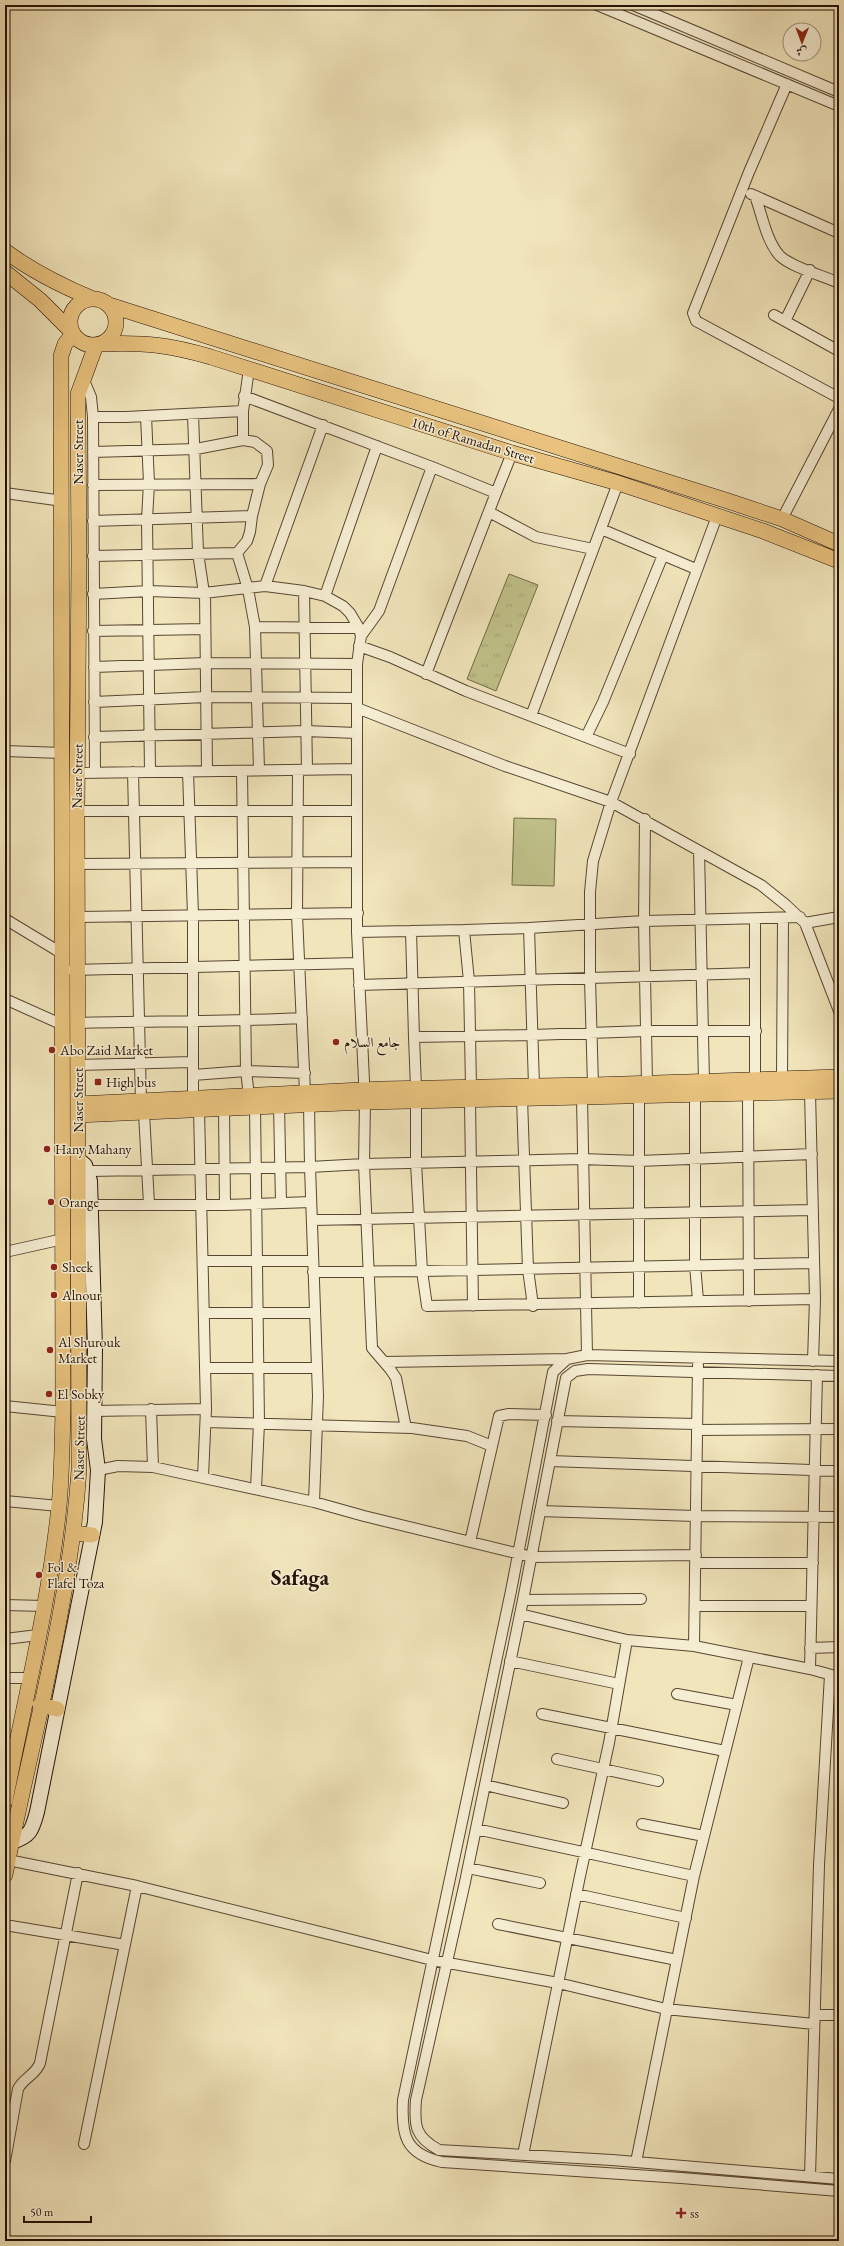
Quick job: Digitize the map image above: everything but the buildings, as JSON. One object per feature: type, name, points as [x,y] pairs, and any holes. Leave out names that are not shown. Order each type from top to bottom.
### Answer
[{"type":"main road","points":[[5,251],[46,278],[109,305],[115,317],[115,330],[111,337],[99,345],[79,341],[40,300],[5,272]]},
{"type":"main road","points":[[73,333],[70,323],[71,314],[76,306],[84,301],[93,299]]},
{"type":"main road","name":"10th of Ramadan Street","points":[[109,305],[454,416],[782,519],[839,544]]},
{"type":"main road","name":"Naser Street","points":[[6,1868],[74,1533],[79,1470],[78,917],[62,753],[63,501],[61,356],[65,344],[73,333]]},
{"type":"main road","name":"10th of Ramadan Street","points":[[99,345],[132,343],[173,346],[512,453],[618,483],[763,531],[839,562]]},
{"type":"main road","name":"Naser Street","points":[[5,1801],[44,1606],[59,1506],[63,1412],[63,954],[73,874],[88,494],[78,394],[83,378],[99,345]]},
{"type":"main road","points":[[448,432],[454,416]]},
{"type":"main road","points":[[62,555],[86,556]]},
{"type":"main road","points":[[62,1047],[78,1048]]},
{"type":"main road","points":[[78,1110],[143,1108],[307,1098],[470,1094],[534,1086],[647,1084],[839,1076]]},
{"type":"main road","points":[[470,1094],[522,1099],[839,1092]]},
{"type":"main road","points":[[196,1104],[224,1109],[252,1101],[279,1105],[307,1098]]},
{"type":"main road","points":[[79,1329],[71,1328],[63,1337],[71,1347],[79,1345]]},
{"type":"main road","points":[[74,1533],[92,1535]]},
{"type":"main road","points":[[40,1705],[57,1709]]},
{"type":"street","points":[[597,5],[839,106]]},
{"type":"street","points":[[633,5],[839,92]]},
{"type":"street","points":[[738,64],[744,51]]},
{"type":"street","points":[[788,84],[742,190],[693,310],[694,319],[839,398]]},
{"type":"street","points":[[742,190],[839,233]]},
{"type":"street","points":[[755,196],[773,245],[779,255],[839,283]]},
{"type":"street","points":[[785,321],[810,270]]},
{"type":"street","points":[[774,315],[839,351]]},
{"type":"street","points":[[243,440],[244,396],[249,370]]},
{"type":"street","points":[[83,378],[91,397],[93,417],[93,452],[88,494],[93,521],[86,556],[93,594],[95,773]]},
{"type":"street","points":[[244,396],[323,425],[496,493]]},
{"type":"street","points":[[782,519],[839,409]]},
{"type":"street","points":[[93,417],[193,414],[244,410]]},
{"type":"street","points":[[193,414],[196,449],[195,483],[198,553],[204,593],[207,771]]},
{"type":"street","points":[[146,416],[146,451],[149,483],[147,554],[151,735],[150,772]]},
{"type":"street","points":[[266,586],[323,425]]},
{"type":"street","points":[[93,452],[196,449],[243,440],[256,442],[267,451],[268,465],[260,484],[247,541],[237,553]]},
{"type":"street","points":[[325,596],[376,446]]},
{"type":"street","points":[[426,674],[512,453]]},
{"type":"street","points":[[406,1428],[396,1378],[372,1348],[365,1218],[365,1096],[357,932],[357,664],[360,637],[379,611],[432,467]]},
{"type":"street","points":[[88,494],[149,483],[260,484]]},
{"type":"street","points":[[531,716],[618,483]]},
{"type":"street","points":[[5,493],[63,501]]},
{"type":"street","points":[[489,512],[536,537],[593,549]]},
{"type":"street","points":[[93,521],[252,516]]},
{"type":"street","points":[[593,1085],[590,979],[592,868],[611,802],[630,754],[696,568],[717,516]]},
{"type":"street","points":[[601,528],[696,568]]},
{"type":"street","points":[[86,556],[237,553]]},
{"type":"street","points":[[237,553],[248,589],[255,627],[258,770]]},
{"type":"street","points":[[586,737],[603,702],[664,555]]},
{"type":"street","points":[[93,594],[149,591],[204,593],[266,586],[304,591],[325,596],[347,609],[360,637]]},
{"type":"street","points":[[304,591],[306,731],[298,811],[297,915],[310,1167],[318,1424],[314,1502]]},
{"type":"street","points":[[255,627],[305,626],[360,637],[426,674],[466,691],[630,754]]},
{"type":"street","points":[[93,631],[205,629]]},
{"type":"street","points":[[94,667],[206,663],[357,664]]},
{"type":"street","points":[[94,702],[206,697],[306,697],[357,703],[505,766],[611,802],[645,819],[761,885],[802,920],[835,991],[839,1011]]},
{"type":"street","points":[[94,736],[306,731],[356,733]]},
{"type":"street","points":[[5,751],[62,753]]},
{"type":"street","points":[[78,773],[356,769]]},
{"type":"street","points":[[242,771],[247,1021],[246,1071],[252,1101],[256,1169],[258,1260],[257,1313],[259,1423],[256,1489]]},
{"type":"street","points":[[133,772],[134,865],[140,1021],[139,1062],[149,1204]]},
{"type":"street","points":[[188,772],[191,810],[195,1020],[193,1075],[200,1169],[203,1261],[206,1409],[203,1477]]},
{"type":"street","points":[[76,811],[356,811]]},
{"type":"street","points":[[645,819],[644,921],[647,977],[647,1084]]},
{"type":"street","points":[[699,851],[703,974],[704,1081]]},
{"type":"street","points":[[73,874],[134,865],[356,862]]},
{"type":"street","points":[[78,917],[358,913]]},
{"type":"street","points":[[357,932],[529,928],[644,921],[755,918],[802,920],[839,917]]},
{"type":"street","points":[[755,918],[755,1080]]},
{"type":"street","points":[[782,1078],[783,918]]},
{"type":"street","points":[[5,919],[63,954]]},
{"type":"street","points":[[529,928],[534,1086]]},
{"type":"street","points":[[464,930],[469,981],[473,1306]]},
{"type":"street","points":[[411,931],[414,983],[416,1163],[422,1271],[428,1307],[585,1305],[698,1300],[815,1299]]},
{"type":"street","points":[[63,970],[300,966],[358,963]]},
{"type":"street","points":[[359,986],[469,981],[590,979],[703,974],[754,974]]},
{"type":"street","points":[[5,999],[62,1025]]},
{"type":"street","points":[[78,1023],[195,1020],[247,1021],[302,1018]]},
{"type":"street","points":[[414,1036],[532,1036],[592,1032],[756,1031]]},
{"type":"street","points":[[78,1064],[193,1062]]},
{"type":"street","points":[[193,1075],[246,1071],[305,1073]]},
{"type":"street","points":[[810,1092],[815,1299],[813,1361]]},
{"type":"street","points":[[748,1095],[747,1156],[749,1300]]},
{"type":"street","points":[[639,1096],[639,1303]]},
{"type":"street","points":[[695,1096],[695,1265],[698,1300]]},
{"type":"street","points":[[582,1098],[584,1267],[587,1355]]},
{"type":"street","points":[[522,1099],[528,1269],[533,1306]]},
{"type":"street","points":[[279,1105],[281,1203]]},
{"type":"street","points":[[224,1109],[226,1168],[225,1205]]},
{"type":"street","points":[[89,1171],[226,1168],[256,1169],[364,1164],[582,1159],[639,1160],[812,1154]]},
{"type":"street","points":[[12,1842],[24,1838],[33,1827],[92,1535],[98,1490],[94,1411],[92,1205],[89,1171],[78,1160]]},
{"type":"street","points":[[92,1205],[225,1205],[311,1202]]},
{"type":"street","points":[[312,1220],[472,1215],[813,1210]]},
{"type":"street","points":[[5,1252],[63,1239]]},
{"type":"street","points":[[203,1261],[313,1260]]},
{"type":"street","points":[[313,1272],[814,1263]]},
{"type":"street","points":[[204,1313],[314,1313]]},
{"type":"street","points":[[384,1362],[567,1359],[587,1355],[698,1359],[839,1361]]},
{"type":"street","points":[[567,1359],[556,1368],[551,1377],[546,1415],[516,1554],[511,1591],[403,2100],[402,2117],[404,2133],[411,2147],[426,2158],[442,2162],[839,2191]]},
{"type":"street","points":[[694,1646],[698,1359]]},
{"type":"street","points":[[205,1368],[316,1368]]},
{"type":"street","points":[[839,1376],[588,1369],[575,1371],[570,1374],[564,1384],[532,1556],[468,1868],[416,2100],[416,2130],[426,2143],[439,2150],[636,2162],[839,2179]]},
{"type":"street","points":[[810,1669],[817,1375]]},
{"type":"street","points":[[5,1406],[63,1412]]},
{"type":"street","points":[[151,1409],[153,1467]]},
{"type":"street","points":[[94,1411],[206,1409]]},
{"type":"street","points":[[470,1542],[498,1421],[501,1415],[546,1415]]},
{"type":"street","points":[[557,1421],[697,1427],[839,1429]]},
{"type":"street","points":[[206,1422],[318,1424],[406,1428],[447,1432],[467,1436],[492,1446]]},
{"type":"street","points":[[550,1461],[839,1471]]},
{"type":"street","points":[[98,1470],[118,1466],[153,1467],[203,1477],[314,1502],[516,1554],[532,1556],[812,1563]]},
{"type":"street","points":[[5,1501],[59,1506]]},
{"type":"street","points":[[540,1512],[695,1516],[839,1517]]},
{"type":"street","points":[[523,1600],[641,1599]]},
{"type":"street","points":[[5,1606],[44,1606]]},
{"type":"street","points":[[695,1606],[811,1606]]},
{"type":"street","points":[[520,1614],[627,1640],[694,1646],[810,1669],[834,1676],[819,1865],[810,2176]]},
{"type":"street","points":[[5,1639],[38,1634]]},
{"type":"street","points":[[523,2155],[576,1894],[604,1768],[627,1640]]},
{"type":"street","points":[[810,1648],[839,1647]]},
{"type":"street","points":[[636,2162],[694,1876],[749,1657]]},
{"type":"street","points":[[510,1661],[619,1684]]},
{"type":"street","points":[[5,1678],[29,1678]]},
{"type":"street","points":[[677,1694],[737,1705]]},
{"type":"street","points":[[542,1714],[725,1751]]},
{"type":"street","points":[[557,1759],[604,1768],[658,1781]]},
{"type":"street","points":[[485,1785],[563,1803]]},
{"type":"street","points":[[642,1824],[704,1836]]},
{"type":"street","points":[[476,1829],[694,1876]]},
{"type":"street","points":[[6,1868],[78,1873],[137,1886],[432,1960],[558,1983],[666,2010],[814,2019],[839,2015]]},
{"type":"street","points":[[468,1868],[540,1883]]},
{"type":"street","points":[[5,2161],[18,2089],[22,2083],[37,2071],[40,2063],[67,1935],[78,1873]]},
{"type":"street","points":[[84,2144],[137,1886]]},
{"type":"street","points":[[576,1894],[686,1918]]},
{"type":"street","points":[[498,1924],[677,1960]]},
{"type":"street","points":[[5,1925],[125,1945]]},
{"type":"green space","points":[[509,574],[538,585],[496,691],[467,679]]},
{"type":"green space","points":[[514,818],[556,819],[554,886],[512,885]]},
{"type":"place","name":"جامع السلام","points":[[336,1042]]},
{"type":"place","name":"Abo Zaid Market","points":[[52,1050]]},
{"type":"place","name":"High bus","points":[[98,1082]]},
{"type":"place","name":"Hany Mahany","points":[[47,1149]]},
{"type":"place","name":"Orange","points":[[51,1202]]},
{"type":"place","name":"Sheek","points":[[54,1267]]},
{"type":"place","name":"Alnour","points":[[54,1295]]},
{"type":"place","name":"Al Shurouk Market","points":[[50,1350]]},
{"type":"place","name":"El Sobky","points":[[49,1394]]},
{"type":"place","name":"Fol & Flafel Toza","points":[[39,1575]]},
{"type":"place","name":"ss","points":[[681,2213]]},
{"type":"district","name":"Safaga","points":[[300,1577]]}]
